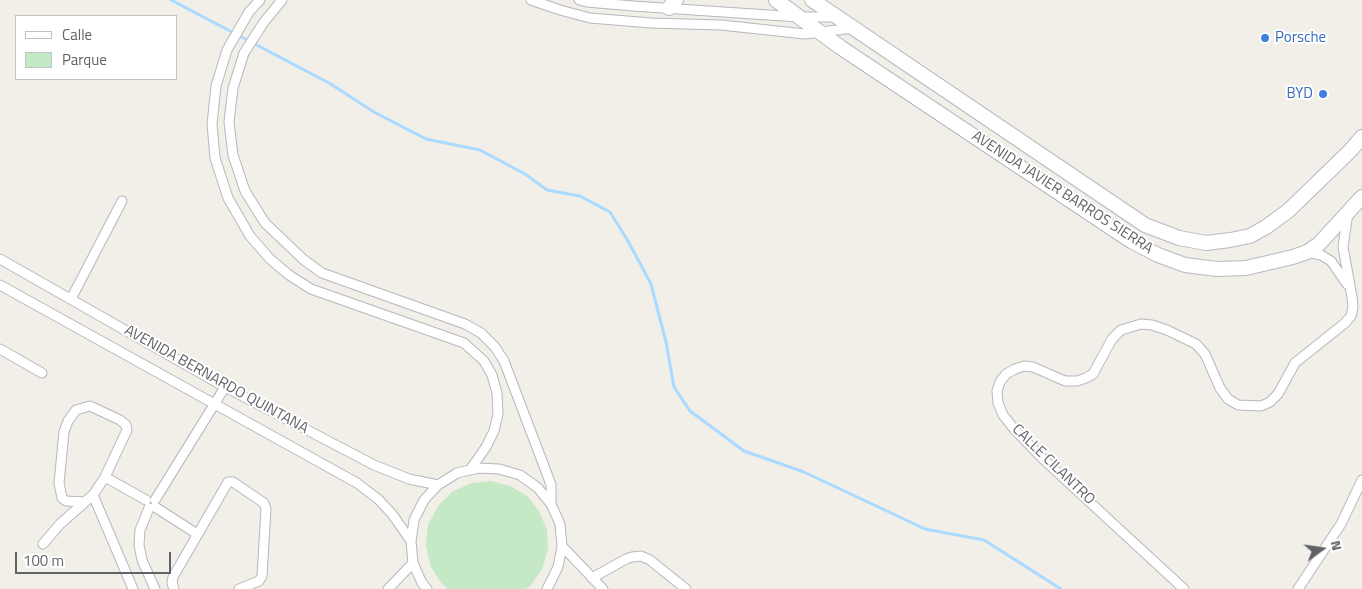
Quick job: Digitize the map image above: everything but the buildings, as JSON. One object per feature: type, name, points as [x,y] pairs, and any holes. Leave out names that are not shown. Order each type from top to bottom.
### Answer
[{"type":"street","points":[[260,0],[249,12],[227,50],[216,86],[212,124],[215,158],[228,198],[250,236],[270,259],[296,280],[311,289],[344,302],[464,343],[484,361],[492,375],[497,393],[498,414],[494,431],[486,447],[470,470]]},
{"type":"street","points":[[282,0],[264,22],[244,53],[233,88],[229,122],[234,155],[245,191],[265,223],[304,260],[322,272],[465,324],[481,333],[495,347],[504,360],[551,484],[551,504]]},
{"type":"street","points":[[531,0],[590,18],[721,25],[805,34],[853,28]]},
{"type":"street","points":[[579,0],[596,3],[673,4],[799,17],[837,17]]},
{"type":"street","name":"AVENIDA JAVIER BARROS SIERRA","points":[[776,0],[820,32],[1131,241],[1158,255],[1185,265],[1217,269],[1246,268],[1307,252],[1318,244],[1362,197]]},
{"type":"street","name":"AVENIDA JAVIER BARROS SIERRA","points":[[812,0],[1145,225],[1179,238],[1206,243],[1250,236],[1288,211],[1356,152],[1362,137]]},
{"type":"street","points":[[71,299],[122,201]]},
{"type":"street","name":"CALLE CILANTRO","points":[[1184,589],[1014,430],[1003,415],[998,403],[997,391],[1000,382],[1006,374],[1015,368],[1024,366],[1065,380],[1077,381],[1086,378],[1093,374],[1112,339],[1121,330],[1141,324],[1167,330],[1196,344],[1205,354],[1220,388],[1228,399],[1238,405],[1261,406],[1270,402],[1278,394],[1295,363],[1345,323],[1351,316],[1353,307],[1343,247],[1348,213]]},
{"type":"street","name":"CALLE CILANTRO","points":[[1307,252],[1321,255],[1332,261],[1349,286]]},
{"type":"street","name":"AVENIDA BERNARDO QUINTANA","points":[[0,258],[226,387],[374,465],[410,479],[438,484]]},
{"type":"street","name":"AVENIDA BERNARDO QUINTANA","points":[[0,285],[357,483],[378,499],[392,514],[411,541]]},
{"type":"street","points":[[0,349],[42,373]]},
{"type":"street","points":[[155,589],[142,560],[139,545],[140,530],[151,504],[226,387]]},
{"type":"street","points":[[43,544],[60,524],[93,495],[105,477],[127,430],[126,425],[120,420],[90,406],[76,410],[68,421],[64,432],[59,483],[62,498],[66,501],[85,502]]},
{"type":"street","points":[[427,589],[422,583],[413,563],[411,541],[414,520],[424,500],[438,484],[457,473],[478,468],[499,468],[520,475],[538,488],[551,504],[560,524],[562,546],[558,567],[547,589]]},
{"type":"street","points":[[105,477],[197,534]]},
{"type":"street","points":[[1298,589],[1341,524],[1362,480]]},
{"type":"street","points":[[174,589],[172,577],[228,482],[233,482],[264,503],[266,509],[262,576],[259,581],[240,589]]},
{"type":"street","points":[[93,495],[133,589]]},
{"type":"street","points":[[562,546],[603,589]]},
{"type":"street","points":[[592,578],[626,559],[641,556],[650,560],[686,589]]},
{"type":"street","points":[[388,589],[413,563]]},
{"type":"green space","points":[[491,481],[510,486],[527,496],[539,511],[547,530],[548,550],[542,569],[526,589],[448,589],[441,583],[430,565],[426,545],[428,525],[438,506],[452,492],[471,483]]},
{"type":"waterway","points":[[171,0],[329,83],[374,112],[426,139],[480,150],[525,174],[547,190],[580,196],[610,212],[651,284],[666,342],[674,387],[690,411],[744,451],[804,472],[925,529],[984,540],[1061,589]]},
{"type":"place","name":"Porsche","points":[[1265,38]]},
{"type":"place","name":"BYD","points":[[1323,94]]}]
